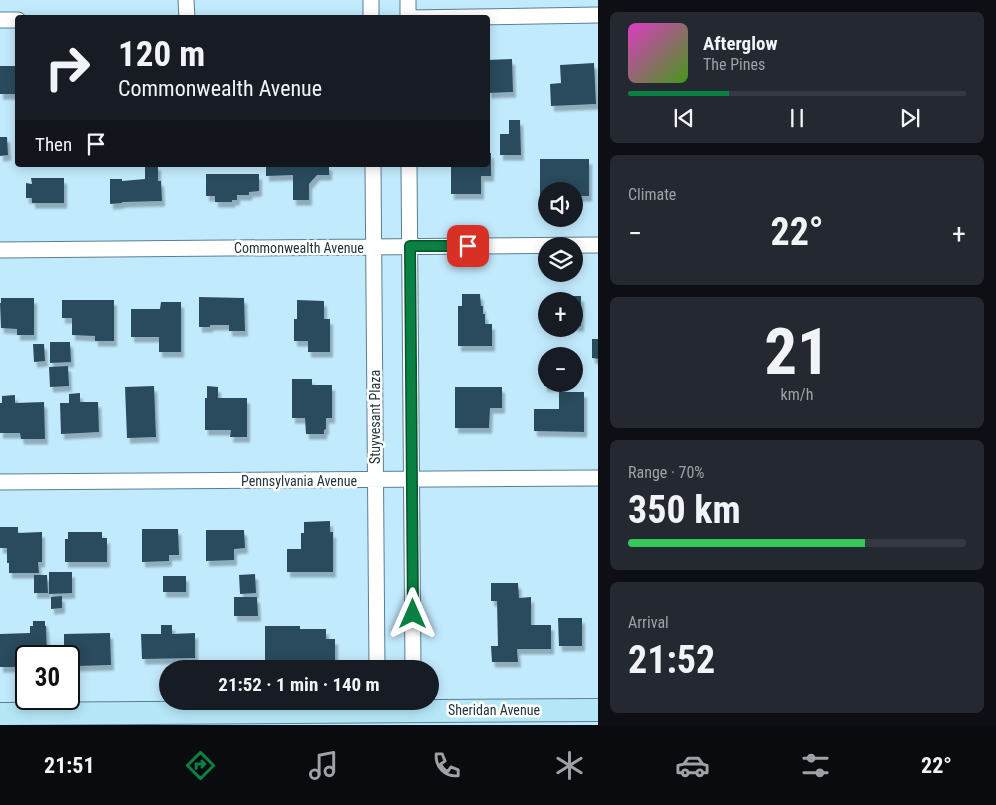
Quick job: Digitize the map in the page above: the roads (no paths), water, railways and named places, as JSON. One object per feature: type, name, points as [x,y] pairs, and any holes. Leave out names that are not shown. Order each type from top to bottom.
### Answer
[{"type":"street","points":[[186,0],[187,15]]},
{"type":"street","points":[[371,0],[371,15]]},
{"type":"street","points":[[408,0],[408,15]]},
{"type":"street","points":[[490,17],[598,15]]},
{"type":"street","points":[[0,20],[15,20]]},
{"type":"street","name":"Stuyvesant Plaza","points":[[373,167],[377,660]]},
{"type":"street","points":[[409,167],[413,660]]},
{"type":"street","name":"Commonwealth Avenue","points":[[0,250],[598,245]]},
{"type":"street","name":"Pennsylvania Avenue","points":[[0,482],[375,481],[598,478]]},
{"type":"street","name":"Sheridan Avenue","points":[[0,714],[598,710]]}]
